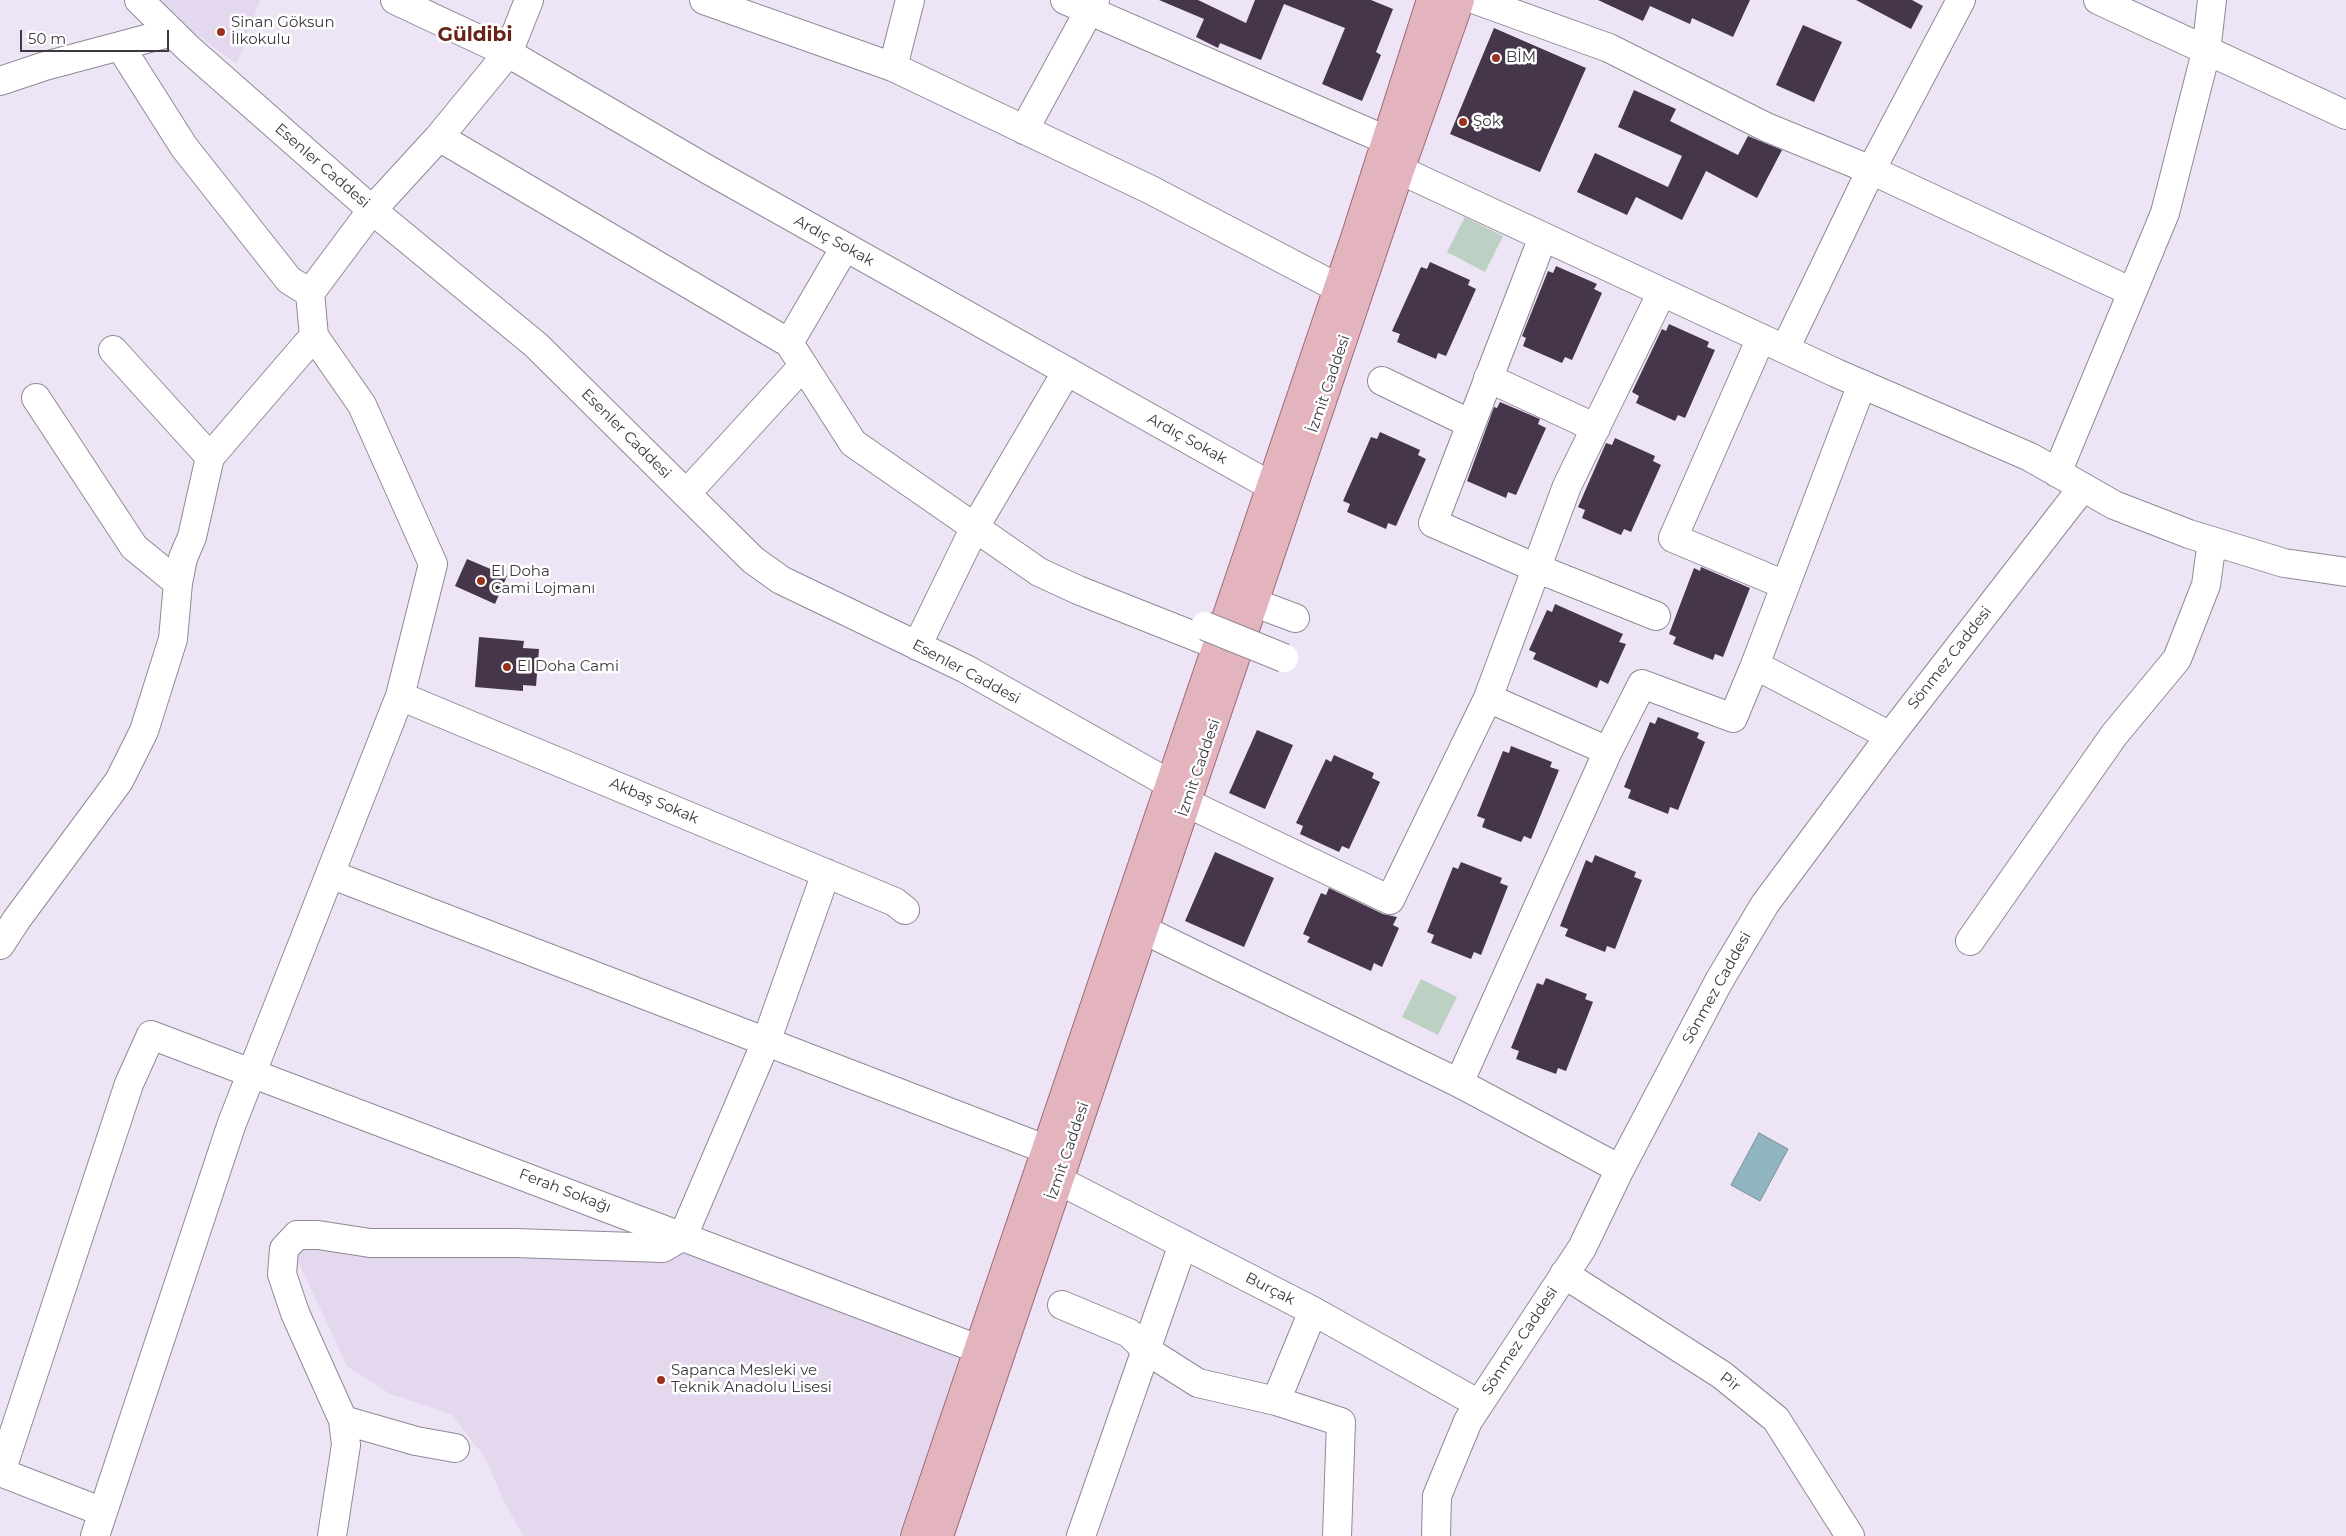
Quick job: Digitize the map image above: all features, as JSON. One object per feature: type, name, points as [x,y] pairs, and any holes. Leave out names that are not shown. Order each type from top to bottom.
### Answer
[{"type":"main road","name":"İzmit Caddesi","points":[[939,1536],[1144,930],[1179,793],[1211,636],[1271,486],[1338,288],[1430,0]]},
{"type":"main road","name":"İzmit Caddesi","points":[[915,1536],[1045,1149],[1179,793],[1255,603],[1400,170],[1460,0]]},
{"type":"street","name":"Esenler Caddesi","points":[[139,0],[172,32],[372,210],[536,345],[753,560],[781,580],[966,669],[1179,793],[1390,900],[1488,698]]},
{"type":"street","name":"Ardıç Sokak","points":[[395,0],[508,53],[844,247],[1271,486]]},
{"type":"street","points":[[1,1472],[99,1524],[232,1123],[400,696],[433,564],[362,405],[314,336],[310,293],[372,210],[439,137],[508,53],[529,0]]},
{"type":"street","points":[[704,0],[893,67],[1151,190],[1338,288]]},
{"type":"street","points":[[893,67],[910,0]]},
{"type":"street","points":[[1065,0],[1093,5],[1386,140]]},
{"type":"street","points":[[1476,0],[1609,48],[1766,127],[1871,170],[2132,292]]},
{"type":"street","points":[[1786,585],[1673,538],[1773,344],[1871,170],[1961,0]]},
{"type":"street","points":[[2098,0],[2346,116]]},
{"type":"street","points":[[2057,472],[2165,212],[2206,52],[2212,0]]},
{"type":"street","points":[[1024,130],[1093,5]]},
{"type":"street","points":[[0,81],[172,32]]},
{"type":"street","points":[[120,46],[184,147],[289,280],[310,293]]},
{"type":"street","points":[[439,137],[789,343],[853,442],[1040,572],[1145,606],[1211,636],[1284,658]]},
{"type":"street","points":[[1400,170],[1773,344],[2030,457],[2114,505],[2212,541],[2284,562],[2346,572]]},
{"type":"street","points":[[1543,237],[1433,522],[1536,568],[1656,616]]},
{"type":"street","points":[[789,343],[844,247]]},
{"type":"street","points":[[1608,751],[1488,698],[1567,486],[1662,292]]},
{"type":"street","points":[[0,945],[16,919],[119,781],[144,731],[173,639],[178,583],[183,558],[192,537],[210,457],[314,336]]},
{"type":"street","points":[[114,350],[210,457]]},
{"type":"street","points":[[686,494],[803,366]]},
{"type":"street","points":[[917,646],[975,527],[1067,371]]},
{"type":"street","points":[[1488,378],[1596,428]]},
{"type":"street","points":[[1382,381],[1471,424]]},
{"type":"street","points":[[1459,1083],[1608,751],[1642,684],[1733,718],[1786,585],[1862,384]]},
{"type":"street","points":[[36,398],[134,547],[178,583]]},
{"type":"street","name":"Sönmez Caddesi","points":[[1436,1536],[1437,1496],[1468,1421],[1582,1248],[1620,1169],[1719,981],[1765,904],[1890,736],[2083,487]]},
{"type":"street","points":[[1970,940],[2114,735],[2178,659],[2206,585],[2212,541]]},
{"type":"street","points":[[1255,603],[1295,618]]},
{"type":"street","points":[[1755,665],[1890,736]]},
{"type":"street","name":"Akbaş Sokak","points":[[400,696],[895,902],[905,910]]},
{"type":"street","points":[[332,1536],[346,1445],[343,1420],[295,1313],[282,1274],[284,1250],[297,1235],[318,1235],[370,1243],[515,1243],[663,1248],[682,1236],[766,1042],[826,873]]},
{"type":"street","points":[[330,874],[1045,1149]]},
{"type":"street","points":[[1144,930],[1459,1083],[1620,1169]]},
{"type":"street","name":"Ferah Sokağı","points":[[1,1472],[129,1084],[151,1035],[978,1349]]},
{"type":"street","name":"Burçak","points":[[1058,1180],[1313,1311],[1479,1404]]},
{"type":"street","points":[[1080,1536],[1183,1244]]},
{"type":"street","name":"Pir","points":[[1564,1274],[1722,1375],[1776,1419],[1850,1536]]},
{"type":"street","points":[[1062,1304],[1129,1333],[1146,1350],[1198,1383],[1276,1401],[1341,1422],[1337,1536]]},
{"type":"street","points":[[1276,1401],[1313,1311]]},
{"type":"street","points":[[343,1420],[416,1442],[454,1448]]},
{"type":"shaded area","name":"Sinan Göksun İlkokulu","points":[[149,0],[260,0],[237,64]]},
{"type":"shaded area","name":"Sapanca Mesleki ve Teknik Anadolu Lisesi","points":[[291,1246],[670,1247],[963,1353],[898,1536],[523,1536],[505,1503],[484,1456],[451,1414],[390,1394],[347,1366]]},
{"type":"green space","points":[[1465,217],[1503,236],[1485,272],[1447,252]]},
{"type":"green space","points":[[1421,979],[1457,997],[1438,1035],[1402,1017]]},
{"type":"water","points":[[1759,1133],[1788,1149],[1760,1201],[1731,1185]]},
{"type":"building","points":[[1159,0],[1198,0],[1246,23],[1255,0],[1371,0],[1393,9],[1376,52],[1381,55],[1362,101],[1322,84],[1345,28],[1284,4],[1261,60],[1220,43],[1218,48],[1196,37],[1204,19]]},
{"type":"building","points":[[1598,0],[1750,0],[1733,37],[1692,18],[1690,24],[1650,6],[1643,21]]},
{"type":"building","points":[[1856,0],[1912,0],[1923,6],[1911,29]]},
{"type":"building","points":[[1803,25],[1842,42],[1814,102],[1776,85]]},
{"type":"building","points":[[1494,28],[1586,68],[1540,172],[1450,134]]},
{"type":"building","points":[[1634,90],[1676,109],[1670,121],[1738,155],[1748,136],[1782,150],[1757,198],[1706,171],[1682,220],[1636,197],[1627,215],[1577,192],[1595,153],[1668,187],[1682,156],[1618,127]]},
{"type":"building","points":[[1430,262],[1470,280],[1468,285],[1476,289],[1446,356],[1438,353],[1436,359],[1397,342],[1400,334],[1392,331],[1421,267],[1427,269]]},
{"type":"building","points":[[1556,266],[1597,284],[1594,289],[1602,293],[1572,360],[1565,357],[1562,363],[1523,346],[1526,338],[1522,336],[1548,271],[1553,273]]},
{"type":"building","points":[[1669,324],[1709,342],[1707,347],[1715,350],[1685,418],[1678,415],[1675,421],[1636,403],[1639,396],[1632,392],[1662,329],[1666,331]]},
{"type":"building","points":[[1500,402],[1540,419],[1538,424],[1546,428],[1516,495],[1508,492],[1506,498],[1467,481],[1494,407],[1497,408]]},
{"type":"building","points":[[1380,432],[1420,450],[1418,455],[1426,459],[1396,526],[1388,523],[1386,529],[1347,512],[1350,504],[1343,501],[1371,437],[1377,439]]},
{"type":"building","points":[[1615,438],[1655,456],[1653,461],[1661,465],[1631,532],[1624,529],[1621,535],[1582,518],[1585,510],[1578,507],[1606,443],[1612,445]]},
{"type":"building","name":"El Doha Cami Lojmanı","points":[[467,559],[507,576],[495,604],[455,586]]},
{"type":"building","points":[[1701,567],[1750,588],[1723,657],[1715,654],[1713,660],[1673,644],[1676,637],[1669,634],[1694,568],[1700,571]]},
{"type":"building","points":[[1555,604],[1623,634],[1619,642],[1626,644],[1608,684],[1600,680],[1597,688],[1533,659],[1536,653],[1529,650],[1547,610],[1552,612]]},
{"type":"building","name":"El Doha Cami","points":[[479,637],[524,641],[523,648],[539,649],[536,686],[523,685],[523,691],[475,687]]},
{"type":"building","points":[[1658,717],[1699,733],[1697,738],[1705,742],[1678,810],[1670,807],[1668,814],[1628,798],[1631,790],[1624,787],[1650,722],[1655,724]]},
{"type":"building","points":[[1257,730],[1293,745],[1265,809],[1229,793]]},
{"type":"building","points":[[1511,746],[1552,762],[1550,767],[1559,770],[1531,839],[1524,836],[1521,842],[1482,827],[1485,819],[1477,816],[1503,751],[1509,753]]},
{"type":"building","points":[[1334,755],[1374,773],[1372,778],[1380,782],[1349,849],[1342,846],[1339,852],[1300,834],[1303,826],[1296,823],[1326,759],[1331,762]]},
{"type":"building","points":[[1215,852],[1274,878],[1244,947],[1185,921]]},
{"type":"building","points":[[1595,855],[1636,872],[1634,877],[1642,880],[1615,949],[1607,946],[1605,952],[1565,936],[1568,929],[1560,926],[1586,860],[1592,863]]},
{"type":"building","points":[[1461,862],[1502,878],[1500,883],[1508,886],[1481,955],[1474,952],[1471,959],[1431,943],[1434,935],[1427,932],[1453,867],[1458,869]]},
{"type":"building","points":[[1329,888],[1383,914],[1397,917],[1393,925],[1399,928],[1382,967],[1374,963],[1371,971],[1307,942],[1310,937],[1303,934],[1321,893],[1326,895]]},
{"type":"building","points":[[1546,978],[1587,994],[1585,999],[1593,1002],[1566,1071],[1558,1068],[1556,1074],[1516,1059],[1519,1051],[1511,1048],[1537,983],[1543,985]]},
{"type":"place","name":"Sinan Göksun İlkokulu","points":[[221,32]]},
{"type":"place","name":"BİM","points":[[1496,58]]},
{"type":"place","name":"Şok","points":[[1463,122]]},
{"type":"place","name":"El Doha Cami Lojmanı","points":[[481,581]]},
{"type":"place","name":"El Doha Cami","points":[[507,667]]},
{"type":"place","name":"Sapanca Mesleki ve Teknik Anadolu Lisesi","points":[[661,1380]]},
{"type":"district","name":"Güldibi","points":[[475,35]]}]
